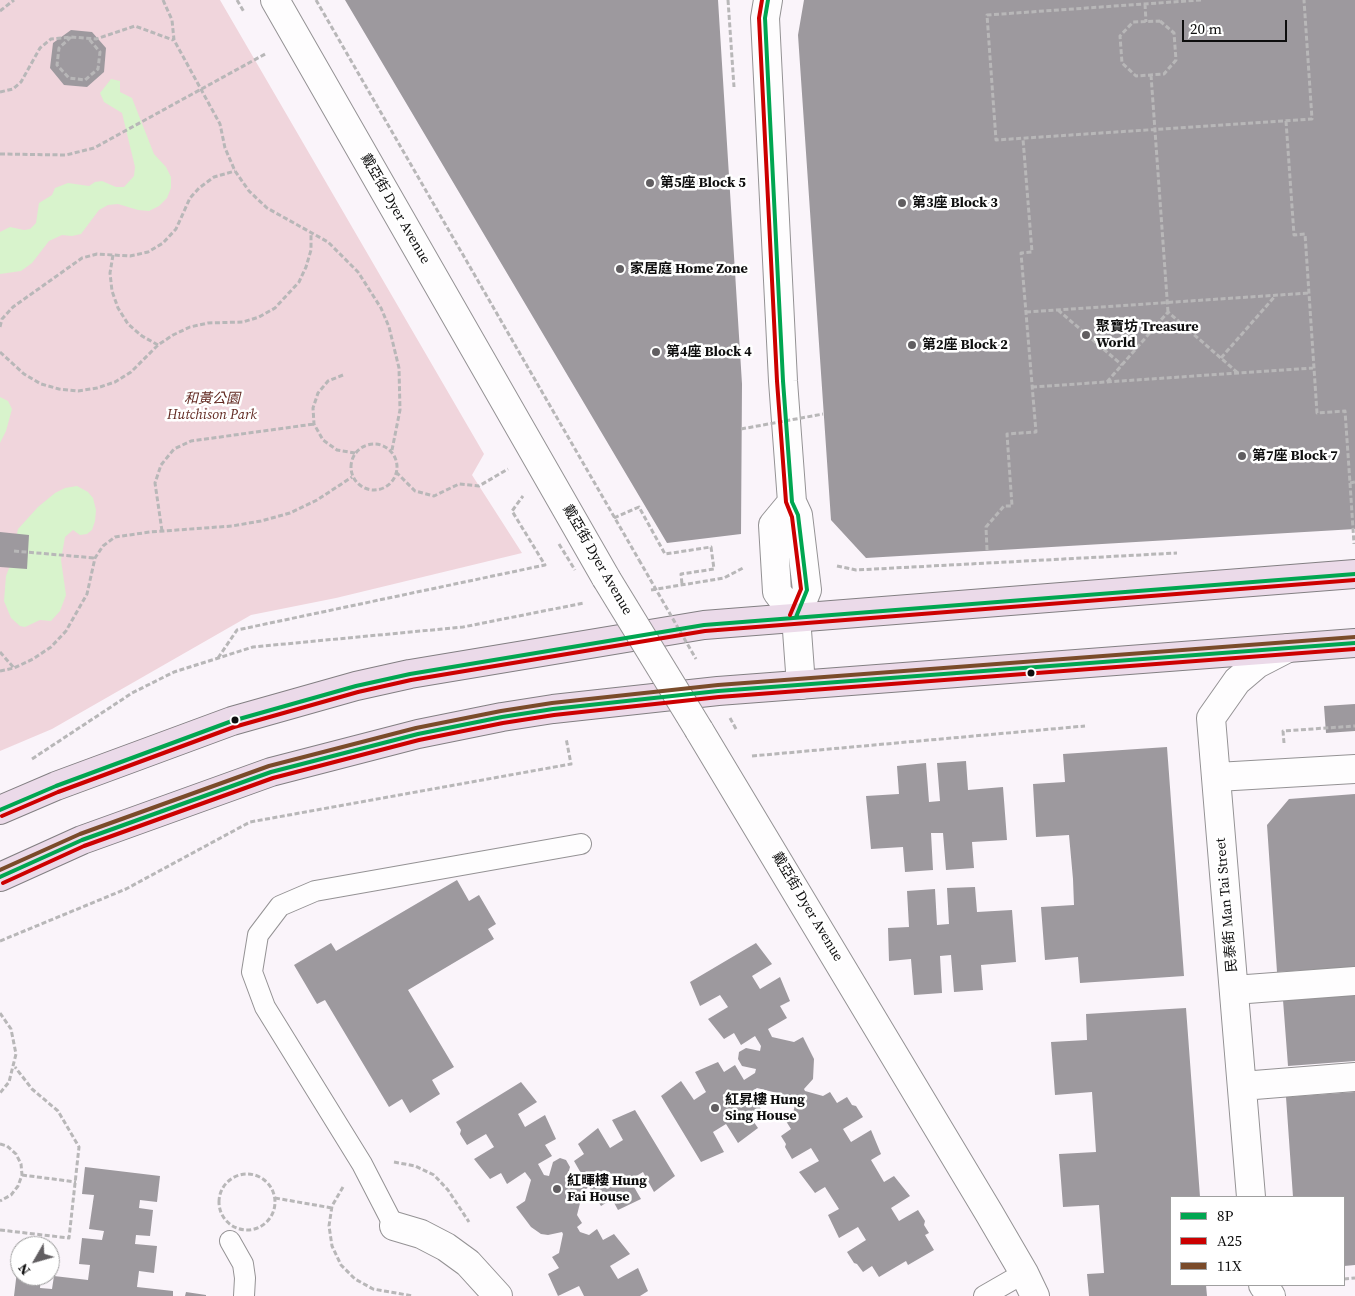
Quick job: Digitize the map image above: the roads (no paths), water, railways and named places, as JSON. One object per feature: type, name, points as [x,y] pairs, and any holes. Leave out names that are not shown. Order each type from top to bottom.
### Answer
[{"type":"main road","points":[[0,810],[56,786],[232,721],[356,686],[410,674],[704,626],[796,617],[1177,590],[1355,574]]},
{"type":"main road","points":[[0,877],[82,840],[182,802],[271,772],[380,744],[492,719],[553,709],[718,691],[1355,643]]},
{"type":"street","name":"戴亞街 Dyer Avenue","points":[[275,0],[606,578],[700,730],[1029,1284]]},
{"type":"street","points":[[768,0],[765,18],[792,502],[773,524],[776,592],[796,617],[801,685]]},
{"type":"street","name":"民泰街 Man Tai Street","points":[[1251,1196],[1211,718],[1237,681],[1257,664],[1288,648]]},
{"type":"street","points":[[1217,777],[1355,769]]},
{"type":"street","points":[[1234,990],[1355,981]]},
{"type":"street","points":[[1242,1086],[1355,1077]]},
{"type":"street","points":[[394,1226],[421,1234],[446,1247],[468,1263],[498,1296]]},
{"type":"lane","points":[[394,1226],[362,1164],[265,1007],[252,972],[258,935],[280,906],[315,891],[581,844]]},
{"type":"lane","points":[[230,1241],[243,1264],[246,1278],[244,1296]]},
{"type":"lane","points":[[984,1296],[1029,1284]]},
{"type":"place","name":"第5座 Block 5","points":[[650,183]]},
{"type":"place","name":"第3座 Block 3","points":[[902,203]]},
{"type":"place","name":"家居庭 Home Zone","points":[[620,269]]},
{"type":"place","name":"聚寶坊 Treasure World","points":[[1086,335]]},
{"type":"place","name":"第2座 Block 2","points":[[912,345]]},
{"type":"place","name":"第4座 Block 4","points":[[656,352]]},
{"type":"place","name":"第7座 Block 7","points":[[1242,456]]},
{"type":"place","name":"紅昇樓 Hung Sing House","points":[[715,1108]]},
{"type":"place","name":"紅暉樓 Hung Fai House","points":[[557,1189]]},
{"type":"park label","name":"和黃公園 Hutchison Park","points":[[212,408]]}]
